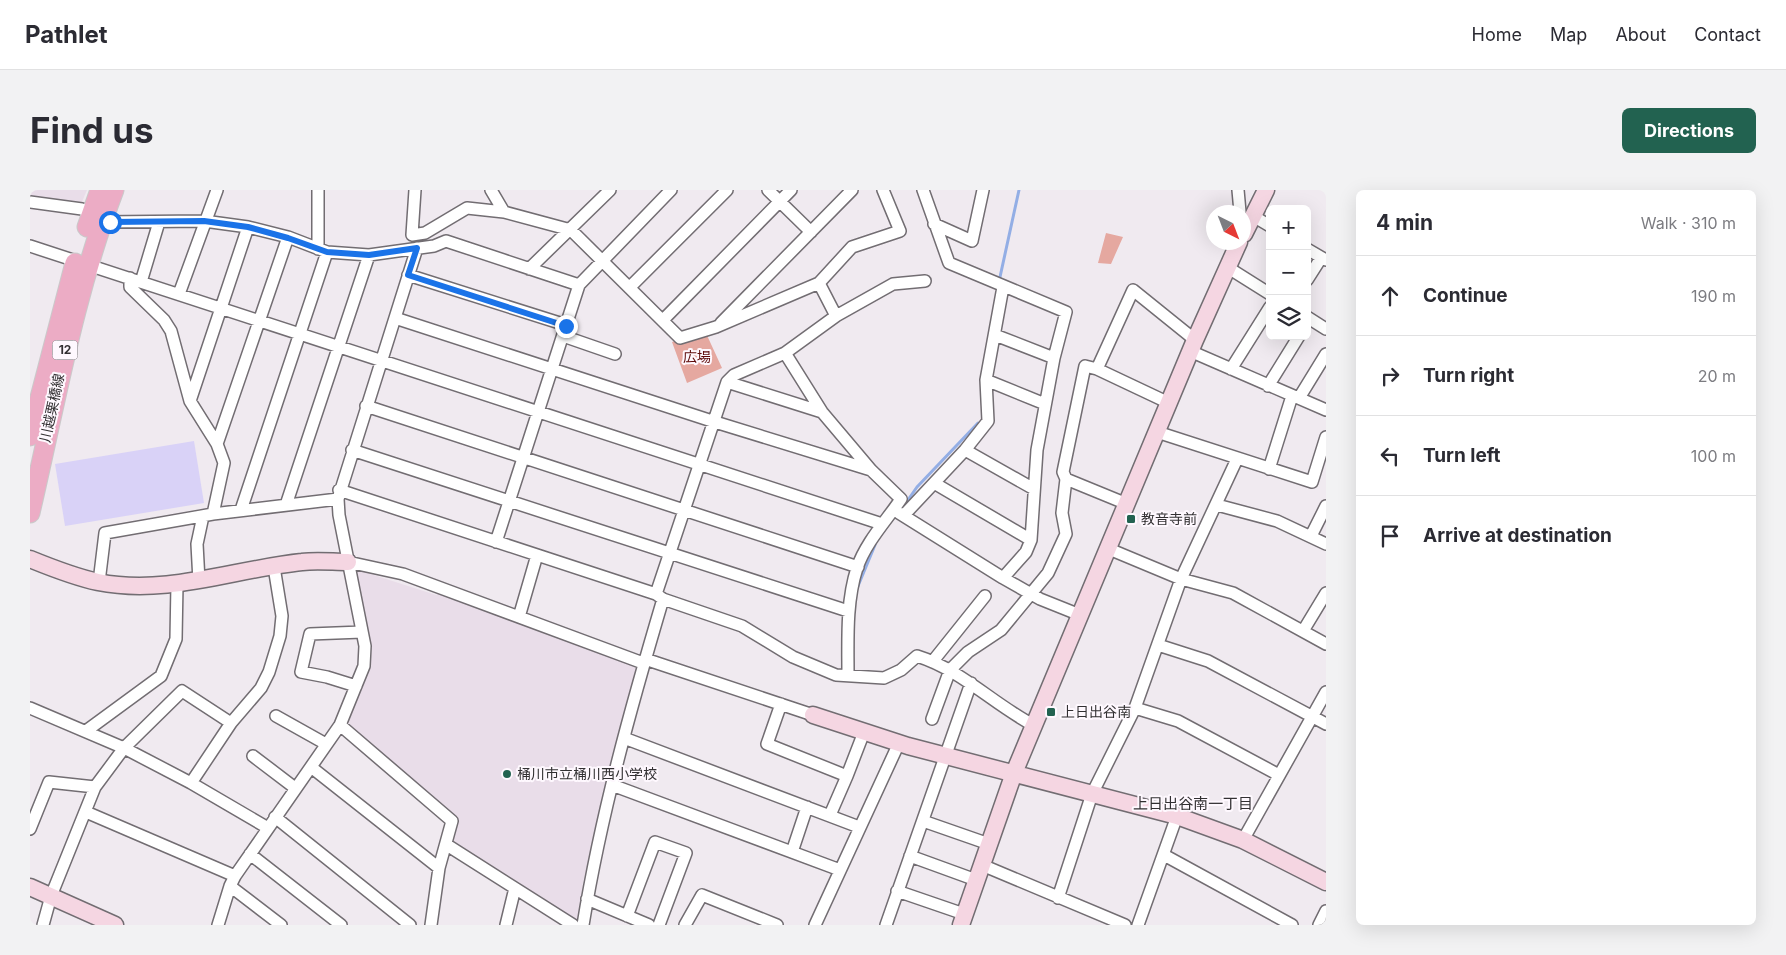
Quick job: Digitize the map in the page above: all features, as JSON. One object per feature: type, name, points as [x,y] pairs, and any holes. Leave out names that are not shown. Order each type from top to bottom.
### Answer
[{"type":"main road","name":"川越栗橋線","points":[[97,218],[100,190]]},
{"type":"main road","name":"川越栗橋線","points":[[30,436],[34,398],[97,218],[114,190]]},
{"type":"main road","name":"川越栗橋線","points":[[30,514],[81,263]]},
{"type":"street","points":[[178,294],[217,190]]},
{"type":"street","points":[[241,510],[300,334],[322,251],[318,190]]},
{"type":"street","points":[[415,190],[412,236],[425,233],[467,208],[504,212],[571,230],[680,338],[716,327],[819,283],[852,247],[900,232],[883,190]]},
{"type":"street","points":[[491,190],[504,212]]},
{"type":"street","points":[[529,269],[610,190]]},
{"type":"street","points":[[496,542],[579,284],[671,190]]},
{"type":"street","points":[[630,287],[727,190]]},
{"type":"street","points":[[768,190],[811,232]]},
{"type":"street","points":[[663,320],[791,190]]},
{"type":"street","points":[[716,327],[852,190]]},
{"type":"street","points":[[923,190],[948,263],[1066,312],[1054,358],[1037,450],[1030,540],[1026,552],[1003,578]]},
{"type":"street","points":[[934,224],[972,241],[982,190]]},
{"type":"street","points":[[1238,190],[1242,205]]},
{"type":"street","points":[[1251,213],[1266,190]]},
{"type":"street","points":[[30,202],[82,209],[97,218],[159,222],[204,221],[248,227],[288,238],[322,251],[369,255],[434,246],[446,241],[579,284]]},
{"type":"street","points":[[159,222],[135,280],[130,287],[164,320],[171,331],[190,400],[217,444],[224,463],[197,544],[199,580]]},
{"type":"street","points":[[1251,222],[1266,225]]},
{"type":"street","points":[[190,400],[248,227]]},
{"type":"street","points":[[217,444],[288,238]]},
{"type":"street","points":[[30,246],[882,524]]},
{"type":"street","points":[[218,925],[233,881],[275,817],[340,725],[364,666],[365,646],[348,562],[338,495],[417,248]]},
{"type":"street","points":[[898,891],[963,920],[1014,773],[1192,345],[1235,250]]},
{"type":"street","points":[[1309,250],[1324,259],[1311,275]]},
{"type":"street","points":[[286,505],[369,255]]},
{"type":"street","points":[[1226,266],[1266,291]]},
{"type":"street","points":[[408,275],[564,331],[615,354]]},
{"type":"street","points":[[583,925],[594,855],[670,553],[727,382],[734,375],[785,353],[836,316],[893,284],[925,281]]},
{"type":"street","points":[[819,283],[836,316]]},
{"type":"street","points":[[848,675],[848,611],[858,567],[882,524],[899,513],[934,483],[965,450],[988,421],[986,380],[1003,287]]},
{"type":"street","points":[[1097,369],[1133,290],[1192,345],[1231,369],[1326,410]]},
{"type":"street","points":[[1231,369],[1266,313]]},
{"type":"street","points":[[395,318],[715,422],[871,470]]},
{"type":"street","points":[[1311,322],[1326,329]]},
{"type":"street","points":[[995,335],[1054,358]]},
{"type":"street","points":[[1268,386],[1297,340]]},
{"type":"street","points":[[785,353],[822,412],[871,470],[901,500],[899,513]]},
{"type":"street","points":[[1268,469],[1296,397],[1326,354]]},
{"type":"street","points":[[932,719],[950,670],[968,652],[1000,630],[1031,594],[1048,573],[1066,534],[1062,513],[1066,479],[1063,472],[1085,366],[1097,369],[1168,403]]},
{"type":"street","points":[[986,380],[1045,404]]},
{"type":"street","points":[[727,382],[822,412]]},
{"type":"street","points":[[366,406],[858,567]]},
{"type":"street","points":[[1157,432],[1312,482],[1326,438]]},
{"type":"street","points":[[352,450],[848,611]]},
{"type":"street","points":[[965,450],[1034,489]]},
{"type":"street","points":[[1058,898],[1092,794],[1135,708],[1181,578],[1237,459]]},
{"type":"street","points":[[1066,479],[1127,504]]},
{"type":"street","points":[[934,483],[1030,540]]},
{"type":"street","points":[[99,582],[105,533],[338,495],[537,555],[742,626],[793,657],[836,675],[884,678],[901,670],[917,656],[933,661],[971,682],[1016,716],[1035,726]]},
{"type":"street","points":[[1217,505],[1277,521],[1326,544]]},
{"type":"street","points":[[1311,536],[1326,506]]},
{"type":"street","points":[[899,513],[1031,594],[1080,615]]},
{"type":"street","points":[[1108,549],[1181,578],[1233,593],[1326,644]]},
{"type":"street","points":[[519,617],[537,555]]},
{"type":"street","points":[[30,559],[60,571],[99,582],[132,585],[177,584],[303,562],[348,562],[403,574],[644,661],[899,743],[1177,816],[1243,840],[1326,882]]},
{"type":"street","points":[[191,783],[231,722],[261,688],[269,672],[280,636],[282,616],[274,566]]},
{"type":"street","points":[[86,731],[161,676],[176,639],[177,584]]},
{"type":"street","points":[[1303,631],[1326,593]]},
{"type":"street","points":[[933,661],[984,596]]},
{"type":"street","points":[[356,686],[327,676],[301,672],[310,634],[362,632]]},
{"type":"street","points":[[1158,645],[1208,661],[1326,724]]},
{"type":"street","points":[[886,925],[971,682]]},
{"type":"street","points":[[43,925],[51,896],[95,787],[124,748],[182,691],[231,722]]},
{"type":"street","points":[[1243,840],[1326,692]]},
{"type":"street","points":[[781,704],[767,744],[847,776]]},
{"type":"street","points":[[30,708],[124,748],[191,783],[268,828]]},
{"type":"street","points":[[1135,708],[1178,721],[1279,775]]},
{"type":"street","points":[[276,716],[326,744]]},
{"type":"street","points":[[340,725],[452,821],[447,845],[439,868],[431,925]]},
{"type":"street","points":[[830,816],[864,732]]},
{"type":"street","points":[[624,738],[859,826]]},
{"type":"street","points":[[815,925],[859,826],[899,743]]},
{"type":"street","points":[[253,756],[295,788]]},
{"type":"street","points":[[310,767],[439,868]]},
{"type":"street","points":[[30,829],[49,782],[95,787]]},
{"type":"street","points":[[612,785],[840,870]]},
{"type":"street","points":[[792,852],[807,807]]},
{"type":"street","points":[[86,812],[233,881],[281,925]]},
{"type":"street","points":[[1138,925],[1177,816]]},
{"type":"street","points":[[275,817],[410,925]]},
{"type":"street","points":[[923,821],[990,844]]},
{"type":"street","points":[[627,916],[655,842],[686,853],[659,925]]},
{"type":"street","points":[[447,845],[573,925]]},
{"type":"street","points":[[250,854],[341,925]]},
{"type":"street","points":[[1164,855],[1292,925]]},
{"type":"street","points":[[910,856],[979,873],[1058,898],[1125,925]]},
{"type":"street","points":[[30,887],[115,925]]},
{"type":"street","points":[[506,925],[515,888]]},
{"type":"street","points":[[685,925],[702,896],[751,921],[777,925]]},
{"type":"street","points":[[587,899],[649,925]]},
{"type":"street","points":[[1318,925],[1326,911]]},
{"type":"shaded area","points":[[30,190],[87,190],[81,204],[30,198]]},
{"type":"shaded area","name":"桶川市立桶川西小学校","points":[[358,570],[436,595],[440,593],[635,666],[637,669],[583,882],[578,920],[574,922],[452,842],[458,823],[348,723],[369,669],[369,637],[353,575]]},
{"type":"green space","points":[[1106,233],[1123,237],[1111,264],[1098,263]]},
{"type":"green space","name":"広場","points":[[705,331],[722,368],[687,383],[672,342]]},
{"type":"building","points":[[194,441],[204,503],[65,526],[55,464]]},
{"type":"waterway","points":[[1000,277],[1019,190]]},
{"type":"waterway","points":[[901,510],[917,487],[978,423]]},
{"type":"waterway","points":[[858,586],[875,545]]},
{"type":"place","name":"教音寺前","points":[[1131,519]]},
{"type":"place","name":"上日出谷南","points":[[1051,712]]},
{"type":"place","name":"桶川市立桶川西小学校","points":[[507,774]]},
{"type":"district","name":"上日出谷南一丁目","points":[[1193,804]]},
{"type":"route","points":[[110,222],[204,221],[248,227],[288,238],[327,252],[369,255],[417,248],[408,275],[566,326]]}]
